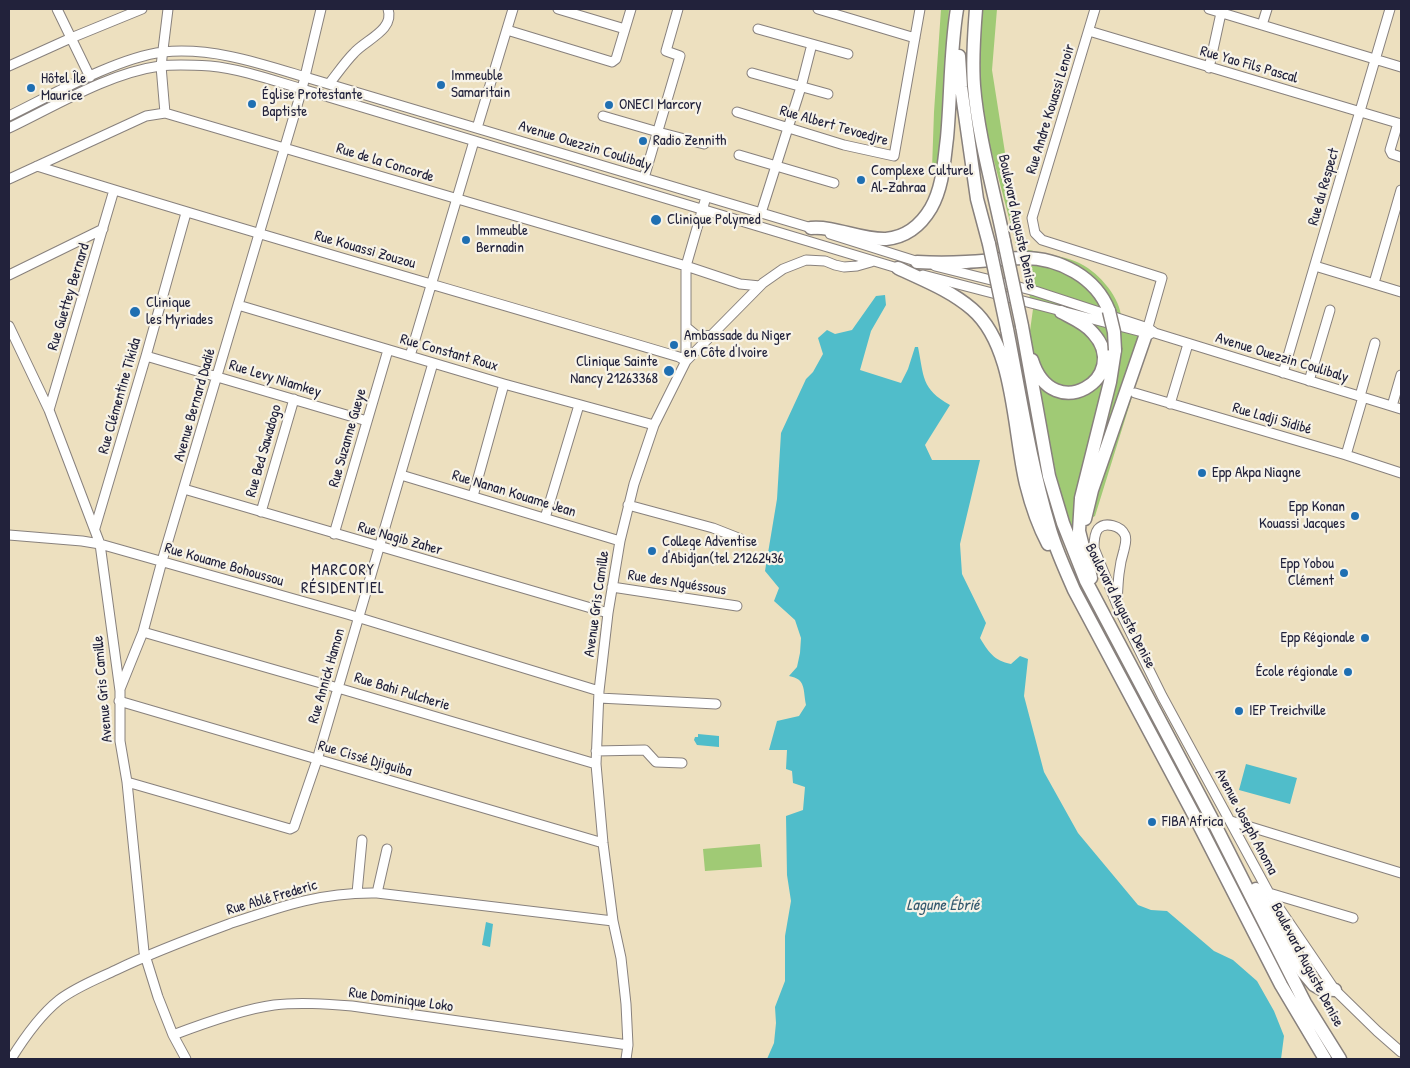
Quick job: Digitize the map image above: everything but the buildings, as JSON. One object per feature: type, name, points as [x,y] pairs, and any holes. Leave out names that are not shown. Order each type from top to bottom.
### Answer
[{"type":"highway","points":[[811,228],[823,227],[861,237],[886,239],[906,234],[917,228],[925,218],[939,190],[944,167],[957,9]]},
{"type":"highway","name":"Boulevard Auguste Denise","points":[[957,9],[961,87],[977,199],[989,244],[1046,518],[1074,590],[1195,816],[1281,986],[1325,1059]]},
{"type":"highway","name":"Boulevard Auguste Denise","points":[[976,9],[973,53],[974,86],[980,124],[1022,326],[1049,476],[1066,532],[1096,600],[1211,817],[1305,1002],[1340,1059]]},
{"type":"highway","points":[[916,262],[943,263],[1026,258],[1042,259],[1071,269],[1086,279],[1105,301],[1114,332],[1115,350],[1110,382],[1081,498],[1079,531],[1096,600]]},
{"type":"highway","points":[[898,268],[958,298],[987,324],[1004,362],[1026,483],[1035,511],[1044,537],[1074,590]]},
{"type":"highway","points":[[1022,326],[1034,365],[1047,384],[1056,391],[1066,394],[1077,393],[1091,385],[1101,374],[1104,364],[1103,352],[1094,334],[1085,326],[1061,312]]},
{"type":"highway","points":[[1086,556],[1085,519],[1092,490],[1150,332]]},
{"type":"highway","points":[[1211,817],[1230,842],[1303,972],[1314,985],[1321,989],[1335,990]]},
{"type":"street","points":[[57,9],[90,77]]},
{"type":"street","points":[[116,9],[120,18]]},
{"type":"street","points":[[9,66],[142,9]]},
{"type":"street","points":[[165,113],[161,66],[168,9]]},
{"type":"street","name":"Avenue Bernard Dadié","points":[[120,691],[143,632],[162,561],[302,88],[320,9]]},
{"type":"street","points":[[329,84],[353,53],[382,30],[390,14],[388,9]]},
{"type":"street","points":[[477,128],[513,9]]},
{"type":"street","points":[[558,9],[625,29]]},
{"type":"street","points":[[507,30],[612,62],[616,59],[630,9]]},
{"type":"street","points":[[644,178],[680,56],[666,51],[678,9]]},
{"type":"street","points":[[818,9],[915,38]]},
{"type":"street","name":"Rue Albert Tevoedjre","points":[[738,112],[844,145],[894,156],[920,9]]},
{"type":"street","name":"Rue Andre Kouassi Lenoir","points":[[1096,9],[1032,218],[1035,233],[1042,240],[1162,278],[1150,332]]},
{"type":"street","points":[[1208,9],[1401,67]]},
{"type":"street","points":[[1262,25],[1267,9]]},
{"type":"street","name":"Rue du Respect","points":[[1283,373],[1390,9]]},
{"type":"street","points":[[1209,68],[1221,13]]},
{"type":"street","points":[[758,29],[848,54]]},
{"type":"street","name":"Rue Yao Fils Pascal","points":[[1089,31],[1400,123]]},
{"type":"street","points":[[761,213],[801,87],[812,44]]},
{"type":"street","name":"Avenue Ouezzin Coulibaly","points":[[9,116],[90,77],[130,61],[163,52],[212,53],[236,56],[811,228],[916,262],[1035,292],[1150,332],[1397,407]]},
{"type":"street","name":"Avenue Ouezzin Coulibaly","points":[[9,128],[103,83],[136,71],[161,66],[210,66],[234,70],[302,88],[872,261],[1061,312],[1150,332]]},
{"type":"street","points":[[752,73],[828,94]]},
{"type":"street","name":"Rue de la Concorde","points":[[9,179],[146,116],[165,113],[686,266],[740,284],[760,286]]},
{"type":"street","points":[[602,116],[704,144]]},
{"type":"street","points":[[1400,123],[1390,150],[1392,154],[1401,157]]},
{"type":"street","points":[[410,356],[474,141]]},
{"type":"street","points":[[739,155],[834,183]]},
{"type":"street","name":"Rue Kouassi Zouzou","points":[[37,166],[186,213],[679,357],[686,361]]},
{"type":"street","name":"Rue Guettey Bernard","points":[[49,410],[114,190]]},
{"type":"street","points":[[1374,283],[1401,190]]},
{"type":"street","points":[[686,361],[686,266],[706,197]]},
{"type":"street","name":"Rue Clémentine Tikida","points":[[95,528],[186,213]]},
{"type":"street","points":[[9,275],[103,229]]},
{"type":"street","name":"Avenue Gris Camille","points":[[626,1059],[628,1045],[621,958],[613,921],[603,843],[596,751],[599,695],[608,614],[628,505],[654,425],[686,361],[760,286],[783,269],[806,260],[825,261],[844,267],[857,266],[872,261]]},
{"type":"street","points":[[1315,266],[1401,292]]},
{"type":"street","points":[[740,284],[743,304]]},
{"type":"street","name":"Rue Constant Roux","points":[[238,305],[504,384],[654,425]]},
{"type":"street","points":[[1309,381],[1330,310]]},
{"type":"street","name":"Avenue Gris Camille","points":[[9,326],[49,410],[100,544],[120,691],[120,741],[127,782],[140,923],[145,956],[173,1035],[186,1059]]},
{"type":"street","points":[[686,327],[698,337],[712,334]]},
{"type":"street","points":[[1346,455],[1375,343]]},
{"type":"street","points":[[1170,404],[1188,344]]},
{"type":"street","name":"Rue Suzanne Gueye","points":[[334,534],[388,350]]},
{"type":"street","name":"Rue Levy Niamkey","points":[[146,356],[367,421]]},
{"type":"street","name":"Rue Annick Hamon","points":[[127,782],[290,830],[294,828],[317,760],[434,363]]},
{"type":"street","points":[[1397,407],[1401,375]]},
{"type":"street","points":[[473,496],[504,384]]},
{"type":"street","name":"Rue Ladji Sidibé","points":[[1135,393],[1401,473]]},
{"type":"street","name":"Rue Bed Sawadogo","points":[[261,512],[294,399]]},
{"type":"street","points":[[546,518],[579,405]]},
{"type":"street","name":"Rue Nanan Kouame Jean","points":[[401,475],[620,541]]},
{"type":"street","name":"Rue Nagib Zaher","points":[[184,489],[608,614]]},
{"type":"street","points":[[628,505],[713,528],[742,539]]},
{"type":"street","name":"Avenue Joseph Anoma","points":[[1117,606],[1118,571],[1126,539],[1120,529],[1113,525],[1104,525],[1098,529],[1094,538],[1094,548],[1117,606],[1162,696],[1269,893],[1335,990],[1401,1052]]},
{"type":"street","name":"Rue Kouame Bohoussou","points":[[9,535],[100,544],[358,618],[599,695],[716,704]]},
{"type":"street","name":"Rue des Nguéssous","points":[[612,587],[737,606]]},
{"type":"street","name":"Rue Bahi Pulcherie","points":[[143,632],[596,764]]},
{"type":"street","name":"Rue Cissé Djiguiba","points":[[119,701],[603,843]]},
{"type":"street","points":[[596,751],[645,750],[656,762],[682,764]]},
{"type":"street","points":[[1231,821],[1401,873]]},
{"type":"street","points":[[357,893],[362,840]]},
{"type":"street","points":[[377,893],[387,849]]},
{"type":"street","name":"Rue Ablé Frederic","points":[[12,1059],[32,1030],[58,1001],[77,988],[145,956],[282,906],[312,898],[357,893],[377,893],[613,921]]},
{"type":"street","points":[[1269,893],[1353,918]]},
{"type":"street","name":"Rue Dominique Loko","points":[[173,1035],[199,1025],[273,1005],[326,1004],[352,1006],[628,1045]]},
{"type":"green space","points":[[941,9],[949,9],[940,170],[932,169]]},
{"type":"green space","points":[[981,9],[997,9],[992,70],[1020,248],[1064,258],[1084,266],[1111,291],[1116,299],[1121,315],[1154,326],[1095,516],[1071,529],[1056,474],[1040,396],[1030,331],[1033,309],[984,123],[977,53]]},
{"type":"green space","points":[[760,844],[762,867],[705,871],[703,849]]},
{"type":"water","name":"Lagune Ébrié","points":[[885,295],[886,305],[871,331],[860,370],[901,383],[915,347],[918,347],[925,381],[934,393],[950,405],[925,445],[932,460],[980,460],[960,544],[962,574],[986,623],[980,638],[989,651],[1005,663],[1011,664],[1020,656],[1028,659],[1024,696],[1044,772],[1078,833],[1138,905],[1151,910],[1167,911],[1214,951],[1233,960],[1257,981],[1274,1011],[1284,1036],[1281,1059],[767,1059],[774,1043],[775,1007],[785,981],[785,936],[791,901],[787,875],[786,816],[803,810],[805,787],[793,783],[792,771],[786,769],[787,750],[769,750],[777,721],[799,716],[806,705],[801,682],[789,676],[797,667],[801,638],[795,620],[774,601],[779,588],[765,571],[777,499],[781,433],[806,379],[813,372],[823,354],[818,338],[827,330],[835,334],[852,330],[876,296]]},
{"type":"water","points":[[698,734],[719,736],[719,747],[697,745],[694,740],[695,737],[698,737]]},
{"type":"water","points":[[1246,764],[1297,778],[1290,804],[1239,790]]},
{"type":"water","points":[[486,922],[493,924],[490,947],[482,945]]},
{"type":"place","name":"Immeuble Samaritain","points":[[441,85]]},
{"type":"place","name":"Hôtel Île Maurice","points":[[31,88]]},
{"type":"place","name":"Église Protestante Baptiste","points":[[252,104]]},
{"type":"place","name":"ONECI Marcory","points":[[609,105]]},
{"type":"place","name":"Radio Zennith","points":[[643,141]]},
{"type":"place","name":"Complexe Culturel Al-Zahraa","points":[[861,180]]},
{"type":"place","name":"Clinique Polymed","points":[[656,220]]},
{"type":"place","name":"Immeuble Bernadin","points":[[466,240]]},
{"type":"place","name":"Clinique les Myriades","points":[[135,312]]},
{"type":"place","name":"Ambassade du Niger en Côte d'Ivoire","points":[[674,345]]},
{"type":"place","name":"Clinique Sainte Nancy 21263368","points":[[669,371]]},
{"type":"place","name":"Epp Akpa Niagne","points":[[1202,473]]},
{"type":"place","name":"Epp Konan Kouassi Jacques","points":[[1355,516]]},
{"type":"place","name":"College Adventise d'Abidjan(tel 21262436","points":[[652,551]]},
{"type":"place","name":"Epp Yobou Clément","points":[[1344,573]]},
{"type":"place","name":"Epp Régionale","points":[[1365,638]]},
{"type":"place","name":"École régionale","points":[[1348,672]]},
{"type":"place","name":"IEP Treichville","points":[[1239,711]]},
{"type":"place","name":"FIBA Africa","points":[[1152,822]]},
{"type":"district","name":"MARCORY RÉSIDENTIEL","points":[[343,580]]}]
